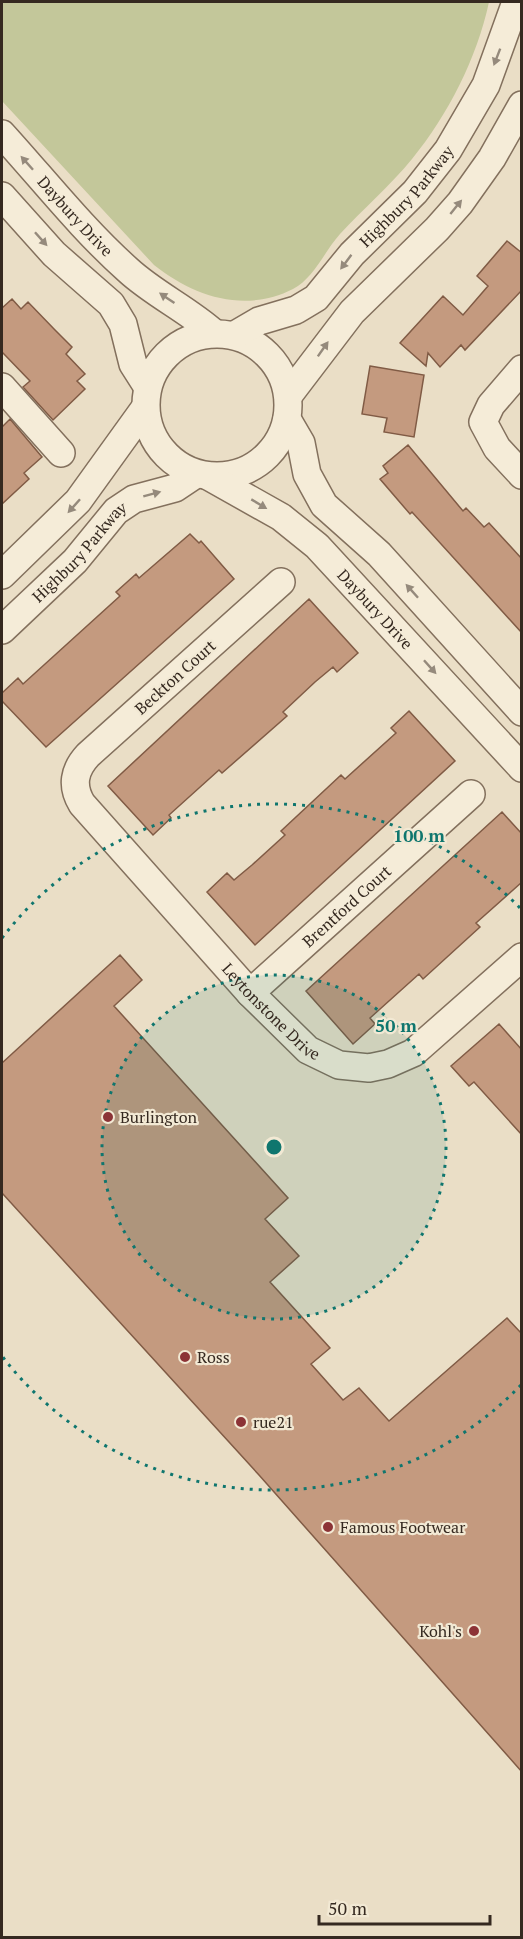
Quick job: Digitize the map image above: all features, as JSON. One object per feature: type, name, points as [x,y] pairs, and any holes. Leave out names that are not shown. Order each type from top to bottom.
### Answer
[{"type":"street","name":"Highbury Parkway","points":[[224,334],[296,310],[316,298],[352,254],[415,192],[454,141],[486,84],[516,2]]},
{"type":"street","points":[[2,196],[54,254],[111,304],[123,324],[133,364],[146,397],[148,425],[160,448],[180,466],[202,475],[229,475],[249,468],[267,456],[280,439],[287,407],[352,312],[437,229],[492,158],[522,105]]},
{"type":"street","name":"Daybury Drive","points":[[2,134],[116,259],[147,284],[224,334]]},
{"type":"street","points":[[2,575],[78,501],[146,397],[156,366],[172,349],[191,337],[224,334],[265,351],[276,364],[287,407],[301,443],[307,474],[324,505],[380,554],[522,712]]},
{"type":"street","points":[[522,369],[491,405],[483,422],[491,439],[522,475]]},
{"type":"street","points":[[3,392],[61,453]]},
{"type":"street","name":"Highbury Parkway","points":[[2,630],[75,561],[116,511],[134,499],[175,488],[202,475]]},
{"type":"street","name":"Daybury Drive","points":[[202,475],[281,517],[317,546],[522,768]]},
{"type":"street","name":"Beckton Court","points":[[75,776],[88,755],[281,582]]},
{"type":"street","name":"Leytonstone Drive","points":[[75,776],[76,791],[82,804],[250,993],[303,1045],[320,1058],[339,1065],[369,1068],[388,1064],[413,1053],[516,973]]},
{"type":"street","name":"Brentford Court","points":[[250,993],[471,794]]},
{"type":"green space","points":[[2,2],[489,2],[477,44],[460,85],[438,124],[412,159],[340,234],[313,272],[300,284],[275,296],[238,301],[202,293],[169,276],[154,265],[2,101]]},
{"type":"building","points":[[507,241],[522,253],[522,290],[465,350],[461,345],[440,367],[428,353],[426,366],[400,343],[443,296],[463,315],[488,286],[477,276]]},
{"type":"building","points":[[12,299],[21,309],[28,302],[72,347],[66,354],[85,374],[77,381],[85,389],[53,420],[23,387],[30,381],[2,352],[2,308]]},
{"type":"building","points":[[370,366],[424,375],[414,437],[384,432],[387,418],[362,414]]},
{"type":"building","points":[[10,419],[42,457],[24,473],[29,479],[2,504],[2,427]]},
{"type":"building","points":[[408,445],[463,511],[466,508],[484,527],[489,523],[522,559],[522,633],[380,479],[388,473],[383,466]]},
{"type":"building","points":[[190,534],[199,543],[201,541],[234,579],[46,747],[2,701],[2,693],[18,678],[23,684],[120,596],[116,592],[136,574],[139,578]]},
{"type":"building","points":[[309,599],[358,653],[337,672],[333,667],[315,682],[283,712],[287,716],[222,773],[219,770],[169,815],[171,818],[153,835],[108,786]]},
{"type":"building","points":[[409,711],[455,761],[255,945],[207,892],[227,873],[234,880],[252,865],[285,835],[281,831],[341,775],[345,779],[396,733],[391,728]]},
{"type":"building","points":[[502,812],[522,834],[522,882],[476,923],[480,927],[423,979],[419,974],[370,1018],[375,1024],[353,1044],[306,991]]},
{"type":"building","points":[[120,955],[142,980],[114,1006],[288,1198],[265,1219],[299,1256],[270,1282],[330,1348],[311,1364],[343,1400],[359,1388],[389,1421],[507,1318],[522,1334],[522,1772],[259,1475],[2,1193],[2,1063]]},
{"type":"building","points":[[499,1024],[522,1050],[522,1135],[474,1082],[469,1086],[451,1066]]},
{"type":"place","name":"Burlington","points":[[108,1117]]},
{"type":"place","name":"Ross","points":[[185,1357]]},
{"type":"place","name":"rue21","points":[[241,1422]]},
{"type":"place","name":"Famous Footwear","points":[[328,1527]]},
{"type":"place","name":"Kohl's","points":[[474,1631]]}]
